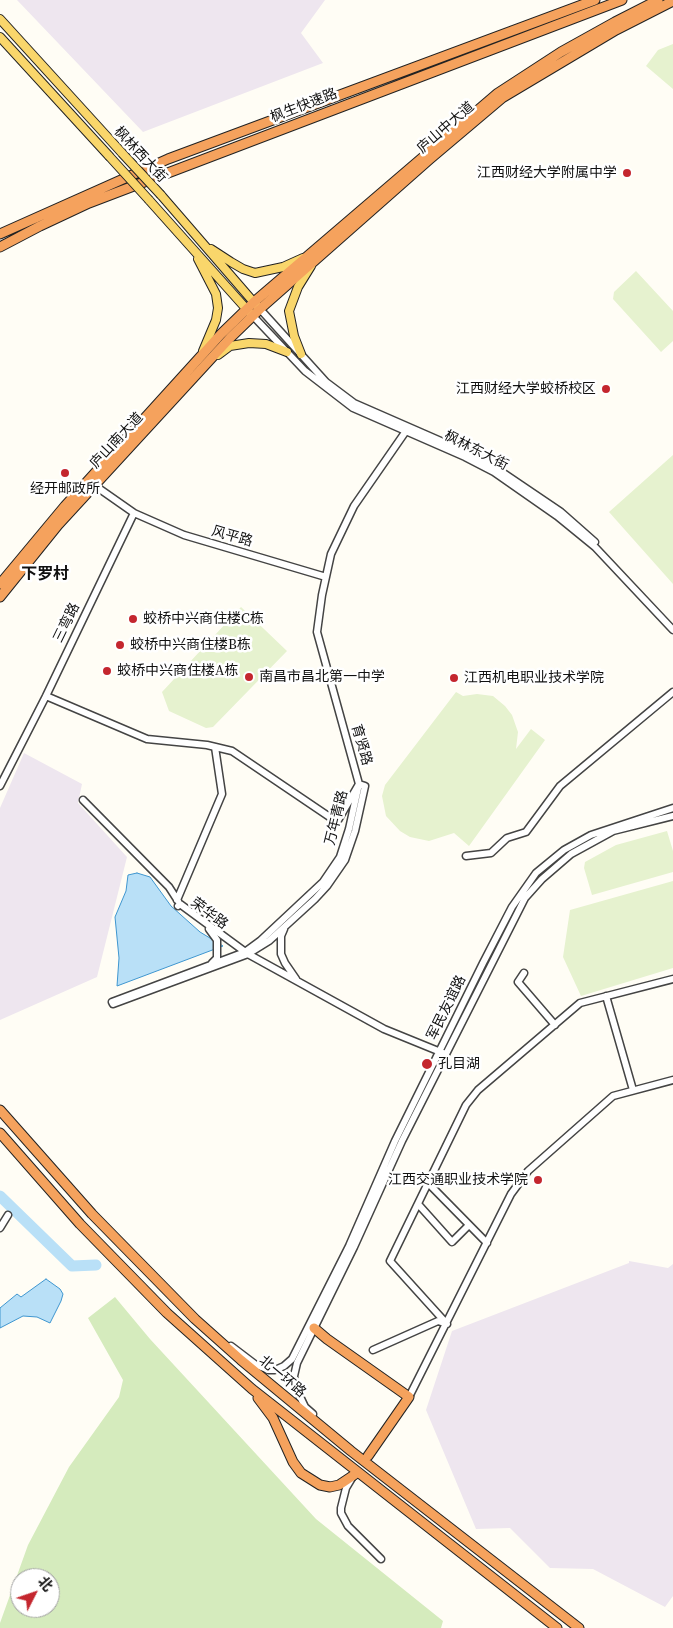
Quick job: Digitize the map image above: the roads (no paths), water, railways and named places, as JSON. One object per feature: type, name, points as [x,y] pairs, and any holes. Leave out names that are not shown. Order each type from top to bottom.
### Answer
[{"type":"highway","name":"枫生快速路","points":[[0,234],[168,159],[595,0]]},
{"type":"highway","name":"枫生快速路","points":[[1,247],[89,203],[622,0]]},
{"type":"highway","name":"庐山中大道","points":[[253,309],[498,93],[561,52],[658,0]]},
{"type":"highway","name":"庐山中大道","points":[[312,258],[502,98],[616,30],[673,1]]},
{"type":"highway","name":"庐山南大道","points":[[0,597],[58,525],[204,359],[221,334],[253,309]]},
{"type":"highway","name":"庐山南大道","points":[[0,584],[40,535],[204,359]]},
{"type":"highway","points":[[0,1105],[13,1125]]},
{"type":"highway","name":"北一环路","points":[[0,1110],[92,1214],[195,1319],[262,1379],[351,1451],[579,1628]]},
{"type":"highway","name":"北一环路","points":[[0,1134],[80,1224],[167,1313],[252,1389],[557,1628]]},
{"type":"highway","points":[[312,1326],[327,1339],[409,1397],[368,1456]]},
{"type":"highway","points":[[252,1389],[273,1418],[293,1462],[301,1473],[320,1485],[330,1487],[340,1485],[354,1475]]},
{"type":"main road","name":"枫林西大街","points":[[0,19],[161,195],[202,243],[253,309]]},
{"type":"main road","name":"枫林西大街","points":[[0,37],[181,235],[253,309]]},
{"type":"main road","points":[[181,235],[209,278],[217,301],[216,320],[204,359]]},
{"type":"main road","points":[[202,243],[230,262],[255,273],[312,258]]},
{"type":"main road","points":[[301,354],[294,336],[289,311],[312,258]]},
{"type":"main road","points":[[204,359],[230,346],[250,343],[266,344],[287,352]]},
{"type":"street","name":"枫林东大街","points":[[253,309],[287,352],[319,383],[353,408],[465,457],[494,472],[557,516],[595,547],[673,630]]},
{"type":"street","name":"枫林东大街","points":[[253,309],[301,354],[326,382],[354,403],[474,456],[518,482],[562,512],[599,545],[673,625]]},
{"type":"street","name":"育贤路","points":[[46,696],[147,739],[215,747],[232,751],[338,822],[359,784],[317,632],[326,577],[331,554],[354,506],[406,431]]},
{"type":"street","points":[[94,485],[134,513]]},
{"type":"street","name":"风平路","points":[[134,513],[184,536],[326,577]]},
{"type":"street","name":"三弯路","points":[[0,786],[46,696],[134,513]]},
{"type":"street","points":[[466,856],[491,853],[507,838],[526,832],[560,786],[673,692]]},
{"type":"street","points":[[179,902],[222,794],[215,747]]},
{"type":"street","name":"万年青路","points":[[286,925],[264,945],[245,954],[113,1004],[112,1002],[245,954],[323,882],[340,857],[349,830],[359,784],[364,786],[355,831],[345,860],[327,886],[286,925]]},
{"type":"street","points":[[83,800],[169,886],[179,902]]},
{"type":"street","name":"军民友谊路","points":[[312,1326],[354,1247],[512,907],[536,873],[564,850],[591,835],[673,808]]},
{"type":"street","name":"军民友谊路","points":[[442,1055],[525,898],[542,879],[571,854],[613,831],[673,816]]},
{"type":"street","name":"荣华路","points":[[179,902],[178,906],[245,954],[382,1033],[442,1055]]},
{"type":"street","name":"荣华路","points":[[179,902],[245,954],[384,1029],[442,1055]]},
{"type":"street","points":[[286,925],[281,936],[281,954],[285,964],[299,982]]},
{"type":"street","points":[[208,966],[217,958],[218,951],[217,940],[209,929]]},
{"type":"street","points":[[524,973],[518,982],[554,1025]]},
{"type":"street","points":[[447,1324],[390,1261],[466,1104],[478,1090],[580,1003],[673,979]]},
{"type":"street","points":[[606,996],[633,1090]]},
{"type":"street","points":[[409,1397],[511,1194],[528,1171],[614,1096],[673,1080]]},
{"type":"street","points":[[428,1183],[487,1243]]},
{"type":"street","points":[[418,1204],[452,1242],[469,1225]]},
{"type":"street","points":[[0,1228],[8,1215]]},
{"type":"street","points":[[195,1319],[256,1365],[269,1370],[275,1370],[284,1366],[292,1359],[312,1326]]},
{"type":"street","points":[[373,1350],[438,1321],[447,1324]]},
{"type":"street","points":[[312,1326],[297,1364],[294,1386],[305,1407],[351,1451]]},
{"type":"street","points":[[354,1475],[346,1488],[341,1514],[348,1526],[381,1559]]},
{"type":"water","points":[[137,873],[150,877],[171,906],[200,932],[223,946],[117,986],[119,958],[115,917],[126,891],[128,875]]},
{"type":"water","points":[[46,1279],[60,1289],[63,1294],[50,1323],[37,1317],[23,1316],[0,1328],[0,1308],[17,1294],[21,1297]]},
{"type":"waterway","points":[[0,1196],[72,1266],[96,1265]]},
{"type":"place","name":"江西财经大学附属中学","points":[[627,173]]},
{"type":"place","name":"江西财经大学蛟桥校区","points":[[606,389]]},
{"type":"place","name":"经开邮政所","points":[[65,473]]},
{"type":"place","name":"蛟桥中兴商住楼C栋","points":[[133,619]]},
{"type":"place","name":"蛟桥中兴商住楼B栋","points":[[120,645]]},
{"type":"place","name":"蛟桥中兴商住楼A栋","points":[[107,671]]},
{"type":"place","name":"南昌市昌北第一中学","points":[[249,677]]},
{"type":"place","name":"江西机电职业技术学院","points":[[454,678]]},
{"type":"place","name":"孔目湖","points":[[427,1064]]},
{"type":"place","name":"江西交通职业技术学院","points":[[538,1180]]},
{"type":"district","name":"下罗村","points":[[45,575]]}]
